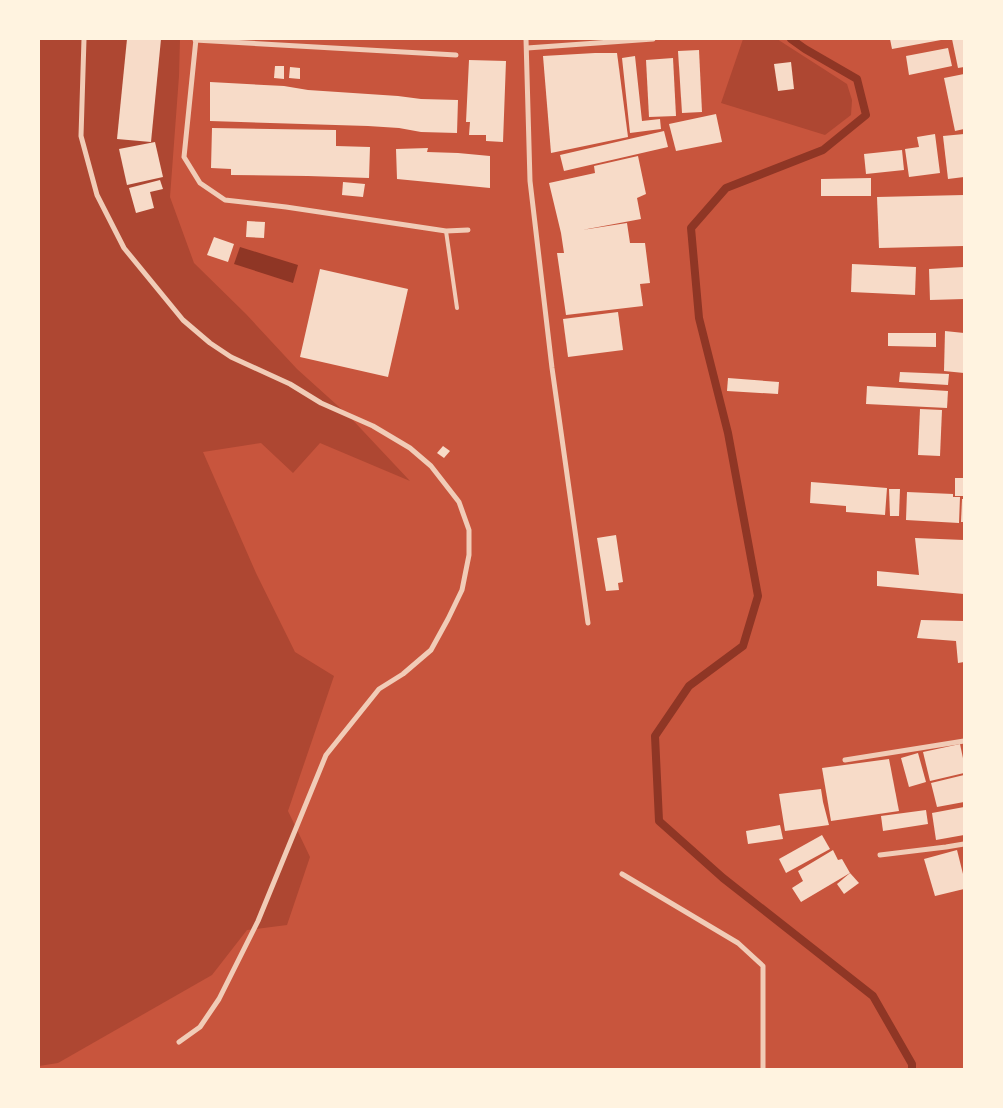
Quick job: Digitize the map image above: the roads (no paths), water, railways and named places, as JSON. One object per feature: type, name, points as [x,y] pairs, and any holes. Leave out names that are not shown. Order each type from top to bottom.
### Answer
[{"type":"street","points":[[84,39],[81,136],[97,195],[124,248],[183,320],[210,343],[231,357],[290,384],[321,403],[373,426],[410,448],[432,466],[459,502],[470,530],[469,555],[462,590],[448,619],[430,650],[403,674],[379,689],[326,755],[258,921],[219,999],[200,1027],[179,1042]]},
{"type":"street","points":[[526,39],[530,180],[552,368],[588,623]]},
{"type":"street","points":[[527,48],[653,39]]},
{"type":"street","points":[[456,55],[196,40],[184,157],[200,183],[225,200],[446,230],[468,230]]},
{"type":"street","points":[[845,760],[964,742]]},
{"type":"street","points":[[880,855],[964,844]]},
{"type":"street","points":[[622,874],[738,943],[763,966],[763,1069]]},
{"type":"lane","points":[[446,230],[457,308]]},
{"type":"waterway","points":[[791,39],[857,79],[866,115],[823,150],[726,188],[691,228],[699,318],[728,433],[758,596],[743,646],[689,686],[655,736],[659,821],[723,878],[873,996],[912,1064],[912,1069]]}]
